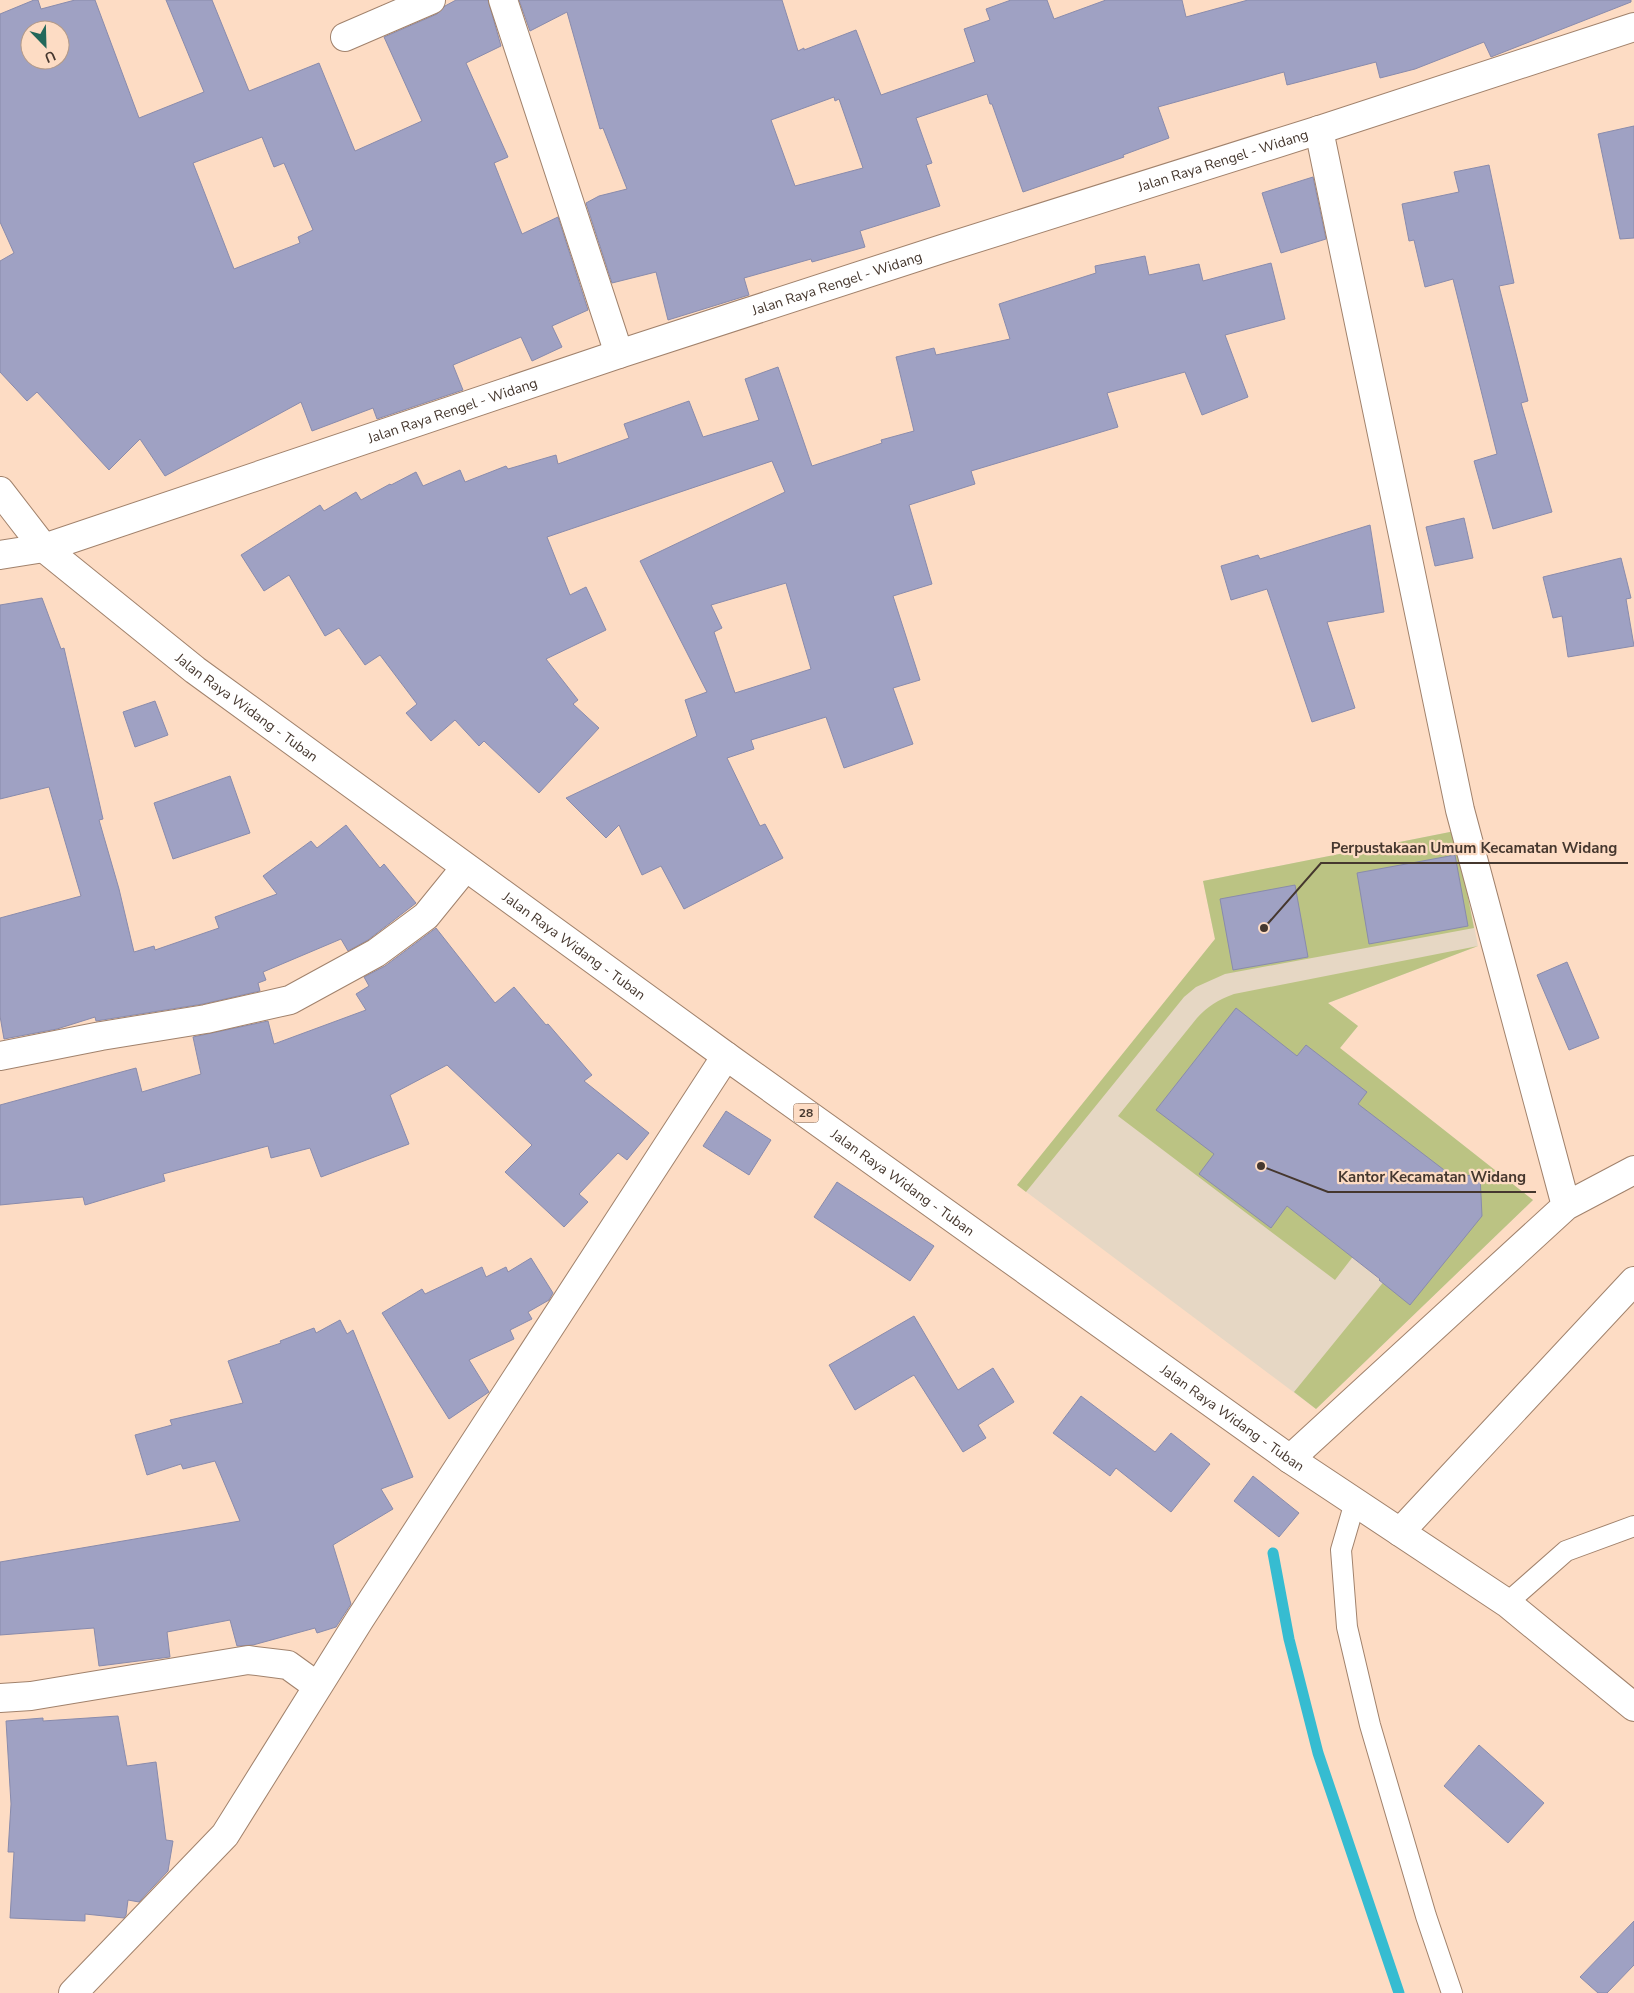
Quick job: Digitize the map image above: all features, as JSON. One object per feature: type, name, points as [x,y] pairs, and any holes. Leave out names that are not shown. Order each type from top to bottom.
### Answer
[{"type":"main road","points":[[345,37],[431,0]]},
{"type":"main road","points":[[503,0],[618,354]]},
{"type":"main road","name":"Jalan Raya Rengel - Widang","points":[[0,556],[44,548],[618,354],[1319,130],[1634,27]]},
{"type":"main road","points":[[1319,130],[1460,810],[1566,1206]]},
{"type":"main road","name":"Jalan Raya Widang - Tuban","points":[[0,491],[44,548],[195,670],[465,868],[1290,1459],[1507,1603],[1634,1707]]},
{"type":"main road","points":[[0,1056],[100,1036],[206,1019],[290,1000],[376,953],[426,916],[465,868]]},
{"type":"main road","points":[[73,1993],[225,1835],[317,1686],[726,1056]]},
{"type":"main road","points":[[1290,1459],[1566,1206],[1634,1170]]},
{"type":"main road","points":[[1400,1532],[1634,1281]]},
{"type":"main road","points":[[0,1698],[31,1696],[248,1660],[288,1665],[317,1686]]},
{"type":"lane","points":[[1355,1502],[1341,1550],[1347,1627],[1370,1725],[1426,1916],[1452,1993]]},
{"type":"lane","points":[[1507,1603],[1566,1551],[1634,1526]]},
{"type":"shaded area","points":[[1455,831],[1478,946],[1328,1003],[1358,1026],[1340,1048],[1533,1200],[1316,1409],[1017,1185],[1215,939],[1203,881]]},
{"type":"green space","points":[[1455,831],[1474,928],[1225,974],[1196,987],[1184,997],[1026,1192],[1017,1185],[1215,939],[1203,881]]},
{"type":"green space","points":[[1478,946],[1328,1003],[1358,1026],[1340,1048],[1533,1200],[1316,1409],[1294,1392],[1451,1199],[1417,1173],[1335,1280],[1118,1116],[1197,1018],[1209,1007],[1223,999],[1234,994]]},
{"type":"building","points":[[34,0],[38,0],[41,9],[75,0],[95,0],[139,118],[204,92],[166,0],[212,0],[249,91],[319,63],[355,151],[422,121],[384,37],[437,14],[445,6],[456,0],[488,0],[501,46],[466,63],[508,157],[494,163],[522,234],[558,217],[588,310],[552,326],[562,347],[532,361],[521,337],[453,365],[463,390],[377,419],[373,408],[312,431],[301,402],[165,476],[140,439],[109,470],[37,392],[27,401],[0,372],[0,261],[14,253],[0,222],[0,14]],"holes":[[[262,137],[274,167],[284,163],[313,230],[298,237],[300,243],[234,269],[193,163]]]},
{"type":"building","points":[[519,0],[782,0],[798,51],[856,30],[881,95],[975,62],[964,29],[990,20],[986,9],[1011,0],[1047,0],[1054,19],[1106,0],[1182,0],[1186,17],[1248,0],[1631,0],[1631,2],[1491,57],[1484,42],[1415,69],[1380,78],[1376,62],[1287,85],[1284,72],[1158,107],[1169,138],[1123,155],[1124,157],[1023,192],[987,94],[916,118],[932,163],[926,165],[940,206],[860,231],[865,247],[812,262],[811,259],[744,278],[749,295],[668,320],[656,272],[612,283],[586,203],[599,196],[627,189],[603,128],[600,129],[567,12],[530,31]],"holes":[[[834,97],[835,101],[839,99],[863,168],[795,186],[771,120]]]},
{"type":"building","points":[[1634,126],[1634,238],[1620,239],[1598,134]]},
{"type":"building","points":[[1489,165],[1514,283],[1499,286],[1528,401],[1521,403],[1552,512],[1493,529],[1474,461],[1497,454],[1453,279],[1425,287],[1414,240],[1409,241],[1402,204],[1459,192],[1454,172]]},
{"type":"building","points":[[1313,177],[1326,239],[1281,253],[1262,193]]},
{"type":"building","points":[[1145,256],[1149,275],[1199,264],[1203,281],[1271,263],[1285,319],[1225,335],[1248,397],[1202,415],[1185,372],[1107,393],[1118,427],[971,471],[975,484],[909,505],[932,584],[893,596],[920,680],[893,688],[913,744],[844,768],[826,717],[751,740],[754,749],[727,758],[760,826],[765,824],[783,858],[684,909],[661,866],[642,875],[619,825],[606,838],[566,798],[697,736],[685,700],[707,692],[640,561],[785,492],[772,461],[547,537],[570,595],[586,587],[606,630],[546,659],[578,700],[573,704],[599,728],[539,793],[484,741],[479,746],[455,720],[431,741],[406,713],[417,704],[380,655],[365,665],[339,628],[325,636],[289,575],[264,591],[241,555],[320,505],[324,511],[356,492],[361,500],[416,472],[423,486],[460,470],[465,482],[506,466],[508,469],[556,455],[558,464],[629,438],[624,424],[689,401],[703,437],[759,420],[745,379],[778,367],[812,466],[882,443],[881,440],[914,431],[896,357],[934,348],[936,355],[1010,339],[999,304],[1096,273],[1095,266]],"holes":[[[786,583],[811,669],[735,693],[714,632],[722,628],[711,605]]]},
{"type":"building","points":[[1464,518],[1473,558],[1435,566],[1426,527]]},
{"type":"building","points":[[1370,525],[1384,612],[1327,622],[1355,708],[1312,722],[1267,589],[1231,600],[1221,566],[1258,555],[1260,559]]},
{"type":"building","points":[[1621,558],[1631,598],[1626,599],[1634,646],[1568,657],[1562,616],[1553,618],[1543,577]]},
{"type":"building","points":[[42,598],[61,649],[64,648],[103,819],[99,820],[119,889],[134,952],[154,946],[155,950],[219,928],[215,917],[277,894],[263,876],[311,841],[317,848],[346,825],[380,868],[384,864],[416,903],[368,940],[348,951],[341,939],[263,972],[266,980],[258,983],[260,991],[203,1004],[96,1021],[95,1017],[57,1029],[4,1039],[0,1016],[0,918],[81,896],[49,787],[0,799],[0,605]]},
{"type":"building","points":[[155,701],[168,735],[135,747],[123,712]]},
{"type":"building","points":[[230,776],[250,833],[173,859],[154,803]]},
{"type":"building","points":[[1455,855],[1468,926],[1369,944],[1357,873]]},
{"type":"building","points":[[1295,885],[1308,957],[1233,970],[1220,899]]},
{"type":"building","points":[[436,928],[495,1003],[514,987],[592,1075],[584,1081],[649,1133],[627,1160],[618,1153],[579,1194],[588,1202],[564,1227],[505,1172],[532,1145],[447,1065],[390,1095],[409,1144],[321,1177],[310,1148],[271,1158],[268,1146],[163,1174],[165,1181],[85,1205],[83,1197],[0,1205],[0,1105],[136,1068],[142,1092],[201,1074],[193,1037],[268,1021],[274,1044],[366,1010],[356,994],[369,986],[364,977],[385,966]]},
{"type":"building","points":[[1567,962],[1599,1038],[1569,1050],[1537,975]]},
{"type":"building","points":[[1236,1008],[1297,1056],[1306,1045],[1367,1092],[1358,1104],[1452,1176],[1480,1175],[1482,1216],[1410,1305],[1287,1206],[1271,1228],[1199,1174],[1214,1154],[1156,1110]]},
{"type":"building","points":[[726,1111],[771,1140],[749,1175],[703,1146]]},
{"type":"building","points":[[837,1182],[934,1246],[910,1281],[814,1217]]},
{"type":"building","points":[[531,1258],[553,1293],[549,1300],[528,1312],[532,1319],[510,1330],[514,1339],[469,1360],[489,1392],[449,1419],[382,1313],[422,1289],[425,1294],[482,1267],[486,1277],[506,1267],[508,1272]]},
{"type":"building","points":[[914,1316],[958,1390],[993,1368],[1014,1402],[978,1425],[986,1438],[963,1452],[914,1375],[855,1410],[829,1365]]},
{"type":"building","points":[[340,1320],[347,1334],[353,1330],[413,1477],[381,1489],[393,1509],[333,1545],[351,1604],[336,1627],[317,1633],[315,1628],[253,1645],[237,1646],[230,1620],[167,1632],[170,1657],[99,1666],[94,1628],[0,1635],[0,1562],[240,1521],[215,1461],[183,1469],[181,1464],[147,1475],[135,1435],[172,1425],[170,1420],[243,1403],[228,1361],[281,1343],[280,1341],[314,1328],[316,1333]]},
{"type":"building","points":[[1081,1396],[1155,1452],[1171,1433],[1210,1464],[1171,1512],[1116,1468],[1110,1476],[1053,1433]]},
{"type":"building","points":[[1253,1476],[1299,1513],[1279,1537],[1234,1501]]},
{"type":"building","points":[[118,1716],[127,1766],[156,1762],[166,1840],[173,1841],[168,1871],[139,1902],[128,1900],[124,1918],[85,1914],[85,1921],[10,1918],[14,1852],[8,1852],[11,1804],[6,1721],[43,1718],[43,1721]]},
{"type":"building","points":[[1479,1745],[1544,1803],[1508,1843],[1444,1786]]},
{"type":"building","points":[[1634,1921],[1634,1965],[1607,1993],[1598,1993],[1580,1977]]},
{"type":"waterway","points":[[1273,1553],[1289,1639],[1318,1753],[1399,1993]]},
{"type":"place","name":"Perpustakaan Umum Kecamatan Widang","points":[[1264,928]]},
{"type":"place","name":"Kantor Kecamatan Widang","points":[[1261,1166]]}]
